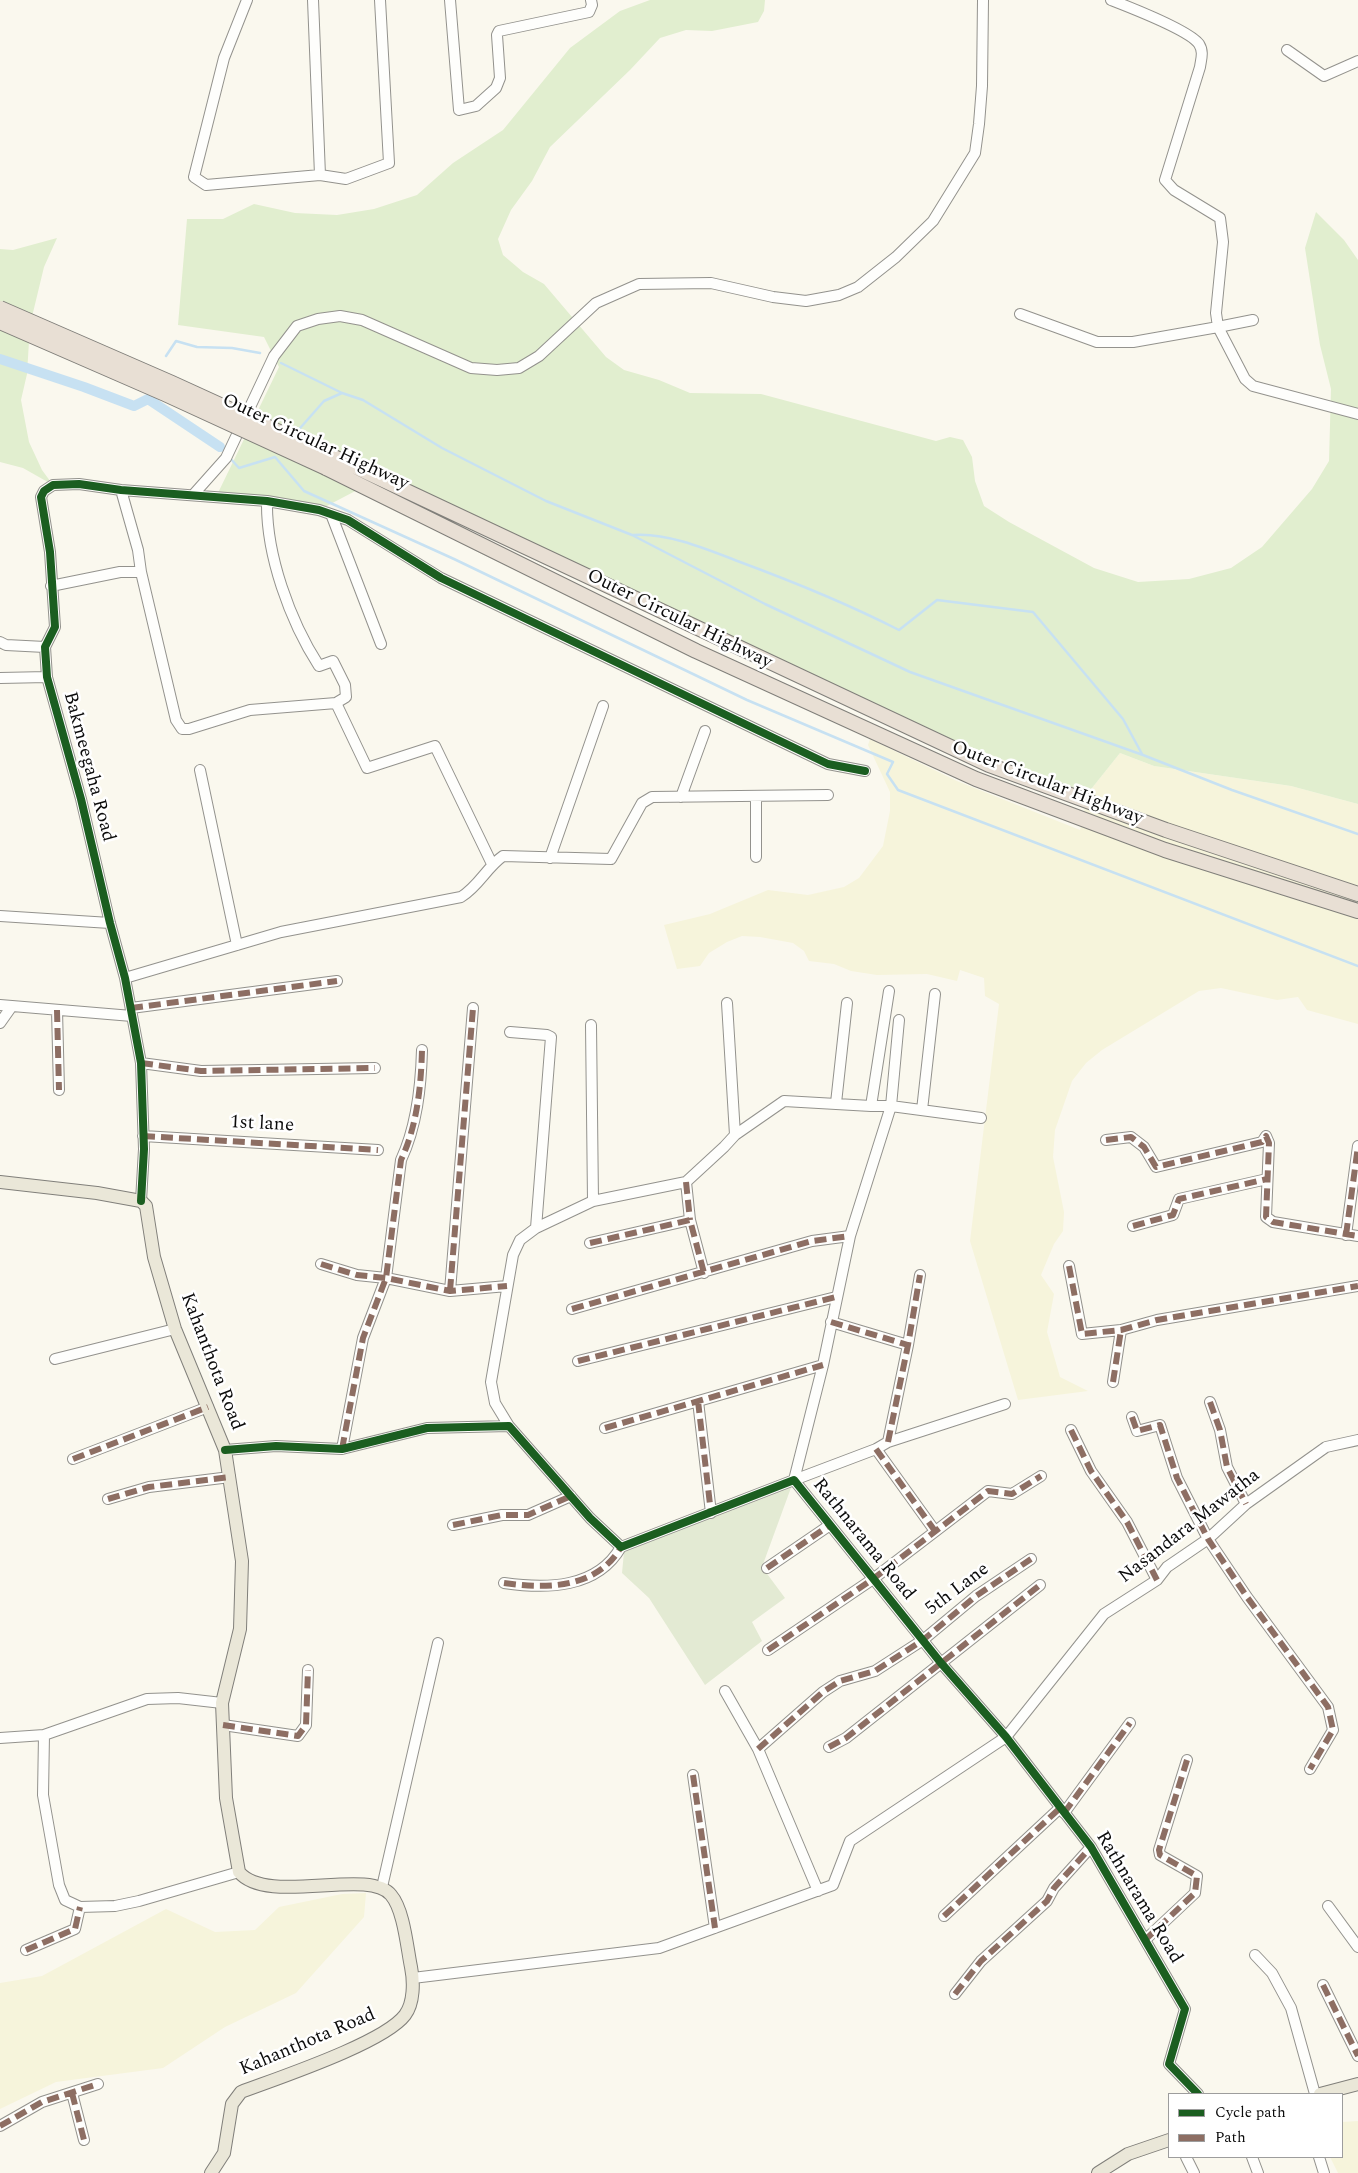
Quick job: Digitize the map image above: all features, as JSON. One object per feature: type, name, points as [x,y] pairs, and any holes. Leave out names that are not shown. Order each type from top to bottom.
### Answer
[{"type":"highway","name":"Outer Circular Highway","points":[[0,308],[182,387],[696,651],[976,779],[1165,850],[1358,911]]},
{"type":"highway","name":"Outer Circular Highway","points":[[0,322],[165,394],[329,462],[989,766],[1166,830],[1358,894]]},
{"type":"main road","points":[[0,1182],[97,1193],[141,1201]]},
{"type":"main road","name":"Kahanthota Road","points":[[141,1201],[146,1206],[154,1257],[175,1329],[225,1450],[230,1477],[242,1561],[240,1629],[222,1703],[226,1798],[238,1872]]},
{"type":"main road","points":[[238,1872],[244,1878],[279,1887],[357,1884],[382,1888]]},
{"type":"main road","name":"Kahanthota Road","points":[[211,2173],[224,2153],[232,2104],[241,2092],[360,2045],[389,2030],[406,2015],[412,2000],[413,1978],[399,1911],[391,1895],[382,1888]]},
{"type":"main road","points":[[1324,2093],[1358,2084]]},
{"type":"main road","points":[[1098,2173],[1128,2154],[1168,2140]]},
{"type":"street","points":[[247,0],[224,58],[194,177],[206,185],[320,175],[346,179],[389,163],[380,0]]},
{"type":"street","points":[[312,0],[320,175]]},
{"type":"street","points":[[450,0],[459,110],[476,106],[496,88],[500,78],[497,35],[499,31],[589,12],[592,5],[591,0]]},
{"type":"street","points":[[193,495],[226,458],[274,356],[297,326],[318,319],[340,316],[362,320],[471,368],[497,370],[519,368],[539,356],[596,303],[639,284],[711,283],[773,297],[806,301],[839,296],[858,287],[890,263],[933,221],[974,153],[979,124],[982,86],[983,0]]},
{"type":"street","points":[[1111,0],[1184,34],[1198,43],[1202,52],[1200,67],[1165,180],[1174,190],[1220,218],[1223,242],[1216,313],[1218,327],[1245,379],[1254,386],[1358,414]]},
{"type":"street","points":[[1288,50],[1324,76],[1358,61]]},
{"type":"street","points":[[1020,314],[1097,342],[1133,342],[1253,320]]},
{"type":"street","name":"Bakmeegaha Road","points":[[141,1201],[143,1136],[142,1063],[125,978],[81,799],[47,677],[45,647],[55,627],[50,552],[41,497],[44,491],[53,485],[78,484],[121,490],[267,501],[331,514],[348,520],[441,578],[459,587],[828,764],[865,771]]},
{"type":"street","points":[[121,490],[138,550],[141,572],[176,720],[182,729],[189,729],[250,710],[336,703],[346,697],[345,685],[333,661],[319,666],[309,650],[276,573],[267,520],[267,501]]},
{"type":"street","points":[[331,514],[380,644]]},
{"type":"street","points":[[51,586],[120,572],[141,572]]},
{"type":"street","points":[[0,642],[6,645],[45,647]]},
{"type":"street","points":[[0,678],[47,677]]},
{"type":"street","points":[[336,703],[366,768],[435,746],[492,864]]},
{"type":"street","points":[[550,858],[603,706]]},
{"type":"street","points":[[681,797],[705,731]]},
{"type":"street","points":[[200,770],[237,945]]},
{"type":"street","points":[[125,978],[281,932],[462,897],[472,890],[492,864],[503,856],[611,859],[642,803],[652,797],[828,795]]},
{"type":"street","points":[[756,796],[756,856]]},
{"type":"street","points":[[0,916],[110,923]]},
{"type":"street","points":[[0,1005],[57,1010],[131,1012],[337,981]]},
{"type":"street","points":[[871,1106],[889,991]]},
{"type":"street","points":[[922,1110],[935,994]]},
{"type":"street","points":[[727,1003],[735,1135]]},
{"type":"street","points":[[836,1103],[847,1003]]},
{"type":"street","points":[[0,1023],[12,1006]]},
{"type":"street","points":[[450,1291],[473,1008]]},
{"type":"street","points":[[57,1010],[59,1090]]},
{"type":"street","points":[[794,1480],[823,1365],[850,1236],[891,1106],[899,1020]]},
{"type":"street","points":[[591,1024],[593,1201]]},
{"type":"street","points":[[510,1032],[547,1035],[551,1037],[536,1228]]},
{"type":"street","points":[[342,1449],[364,1338],[386,1278],[401,1160],[408,1144],[420,1087],[422,1050]]},
{"type":"street","points":[[142,1063],[201,1072],[375,1068]]},
{"type":"street","points":[[504,1583],[535,1587],[567,1584],[599,1572],[614,1559],[621,1547],[590,1518],[509,1426],[495,1403],[491,1382],[513,1255],[520,1240],[536,1228],[593,1201],[686,1182],[735,1135],[784,1101],[891,1106],[981,1118]]},
{"type":"street","name":"1st lane","points":[[143,1136],[378,1150]]},
{"type":"street","points":[[1106,1140],[1131,1137],[1144,1147],[1156,1166],[1262,1142],[1266,1136],[1269,1143],[1266,1217],[1273,1222],[1358,1236]]},
{"type":"street","points":[[1346,1235],[1358,1146]]},
{"type":"street","points":[[1133,1226],[1173,1215],[1178,1199],[1267,1179]]},
{"type":"street","points":[[686,1182],[690,1220],[704,1273]]},
{"type":"street","points":[[590,1243],[690,1220]]},
{"type":"street","points":[[572,1309],[812,1242],[850,1236]]},
{"type":"street","points":[[321,1264],[357,1275],[386,1278],[450,1291],[507,1286]]},
{"type":"street","points":[[1069,1266],[1082,1334],[1121,1330],[1157,1320],[1358,1286]]},
{"type":"street","points":[[888,1442],[908,1346],[920,1275]]},
{"type":"street","points":[[578,1361],[836,1297]]},
{"type":"street","points":[[831,1322],[908,1346]]},
{"type":"street","points":[[56,1360],[175,1329]]},
{"type":"street","points":[[1113,1382],[1121,1330]]},
{"type":"street","points":[[606,1428],[823,1365]]},
{"type":"street","points":[[698,1401],[711,1513]]},
{"type":"street","points":[[1210,1402],[1220,1430],[1227,1467],[1246,1504]]},
{"type":"street","points":[[794,1480],[876,1449],[888,1442],[1005,1404]]},
{"type":"street","points":[[73,1459],[208,1407]]},
{"type":"street","points":[[1132,1417],[1137,1431],[1160,1425],[1177,1478],[1208,1539],[1247,1597],[1328,1707],[1332,1730],[1310,1769]]},
{"type":"street","points":[[225,1450],[276,1446],[342,1449],[427,1428],[509,1426]]},
{"type":"street","points":[[1071,1430],[1091,1471],[1127,1522],[1157,1580]]},
{"type":"street","name":"Nasandara Mawatha","points":[[818,1891],[834,1886],[850,1841],[1006,1737],[1104,1614],[1157,1580],[1167,1567],[1208,1539],[1246,1504],[1326,1447],[1358,1440]]},
{"type":"street","points":[[876,1449],[935,1531]]},
{"type":"street","points":[[768,1650],[873,1579],[988,1491],[1012,1494],[1041,1476]]},
{"type":"street","points":[[108,1499],[149,1487],[230,1477]]},
{"type":"street","name":"Rathnarama Road","points":[[621,1547],[794,1480],[922,1640],[1006,1737],[1091,1847],[1185,2009],[1169,2064],[1197,2093]]},
{"type":"street","points":[[453,1525],[502,1515],[528,1515],[571,1496]]},
{"type":"street","points":[[767,1568],[830,1525]]},
{"type":"street","name":"5th Lane","points":[[758,1748],[823,1692],[840,1681],[875,1671],[922,1640],[976,1596],[1031,1559]]},
{"type":"street","points":[[829,1747],[846,1738],[1040,1585]]},
{"type":"street","points":[[382,1888],[438,1643]]},
{"type":"street","points":[[223,1725],[298,1736],[306,1724],[308,1670]]},
{"type":"street","points":[[413,1978],[660,1948],[818,1891],[758,1748],[725,1691]]},
{"type":"street","points":[[0,1738],[44,1735],[147,1699],[178,1698],[222,1703]]},
{"type":"street","points":[[944,1916],[1062,1810],[1130,1723]]},
{"type":"street","points":[[44,1735],[43,1795],[59,1885],[65,1900],[80,1908],[115,1906],[139,1901],[238,1872]]},
{"type":"street","points":[[1145,1940],[1195,1893],[1197,1876],[1160,1855],[1159,1850],[1187,1760]]},
{"type":"street","points":[[693,1775],[715,1928]]},
{"type":"street","points":[[955,1994],[981,1961],[1047,1901],[1054,1888],[1091,1847]]},
{"type":"street","points":[[1328,1906],[1358,1947]]},
{"type":"street","points":[[26,1950],[75,1929],[80,1908]]},
{"type":"street","points":[[1255,1955],[1272,1973],[1291,2008],[1315,2093]]},
{"type":"street","points":[[1323,1985],[1358,2056]]},
{"type":"street","points":[[0,2126],[42,2102],[98,2084]]},
{"type":"street","points":[[72,2093],[84,2140]]},
{"type":"street","points":[[1186,2158],[1194,2173]]},
{"type":"street","points":[[1252,2158],[1258,2173]]},
{"type":"street","points":[[1319,2158],[1324,2173]]},
{"type":"shaded area","points":[[870,739],[957,781],[1080,830],[1088,793],[1120,753],[1154,766],[1291,786],[1358,804],[1358,1024],[1307,1010],[1298,997],[1277,1000],[1221,988],[1199,991],[1102,1050],[1086,1063],[1072,1081],[1055,1130],[1053,1157],[1064,1212],[1063,1231],[1054,1244],[1041,1275],[1054,1294],[1047,1332],[1060,1377],[1088,1391],[1018,1400],[970,1241],[999,1004],[985,996],[984,978],[960,970],[957,981],[927,974],[877,975],[851,971],[834,964],[809,961],[804,951],[793,943],[742,936],[727,942],[709,953],[700,966],[677,969],[664,925],[710,914],[768,890],[808,895],[844,887],[859,878],[883,846],[890,811],[890,792],[868,745]]},
{"type":"shaded area","points":[[366,1893],[364,1917],[296,1993],[225,2027],[163,2068],[56,2082],[0,2109],[0,1983],[42,1976],[166,1909],[215,1932],[255,1930],[279,1907],[342,1894]]},
{"type":"shaded area","points":[[1358,2121],[1358,2173],[1338,2173],[1330,2158],[1343,2158],[1343,2122]]},
{"type":"green space","points":[[650,0],[765,0],[764,11],[758,22],[712,31],[686,30],[660,38],[630,70],[550,147],[532,181],[511,210],[498,239],[503,255],[523,272],[544,284],[606,357],[624,370],[659,380],[690,393],[761,394],[936,441],[950,437],[963,440],[972,457],[975,481],[984,506],[1009,522],[1094,568],[1138,582],[1189,579],[1231,568],[1262,547],[1312,489],[1329,461],[1331,389],[1320,345],[1305,248],[1316,212],[1344,240],[1358,260],[1358,804],[1291,786],[1154,766],[1120,753],[1088,793],[958,742],[386,475],[319,510],[216,497],[279,367],[264,337],[178,325],[187,219],[223,219],[254,204],[295,213],[337,215],[374,209],[417,195],[453,163],[503,130],[570,48],[620,11]]},
{"type":"green space","points":[[57,238],[44,267],[30,325],[27,374],[21,400],[29,442],[42,470],[53,485],[23,468],[0,462],[0,249],[13,250]]},
{"type":"green space","points":[[792,1485],[762,1567],[785,1598],[752,1622],[762,1641],[705,1685],[649,1598],[622,1573],[624,1552]]},
{"type":"waterway","points":[[166,356],[176,341],[197,347],[232,348],[260,353]]},
{"type":"waterway","points":[[0,359],[134,406],[148,399],[220,447]]},
{"type":"waterway","points":[[281,363],[342,393]]},
{"type":"waterway","points":[[294,435],[324,401],[342,393],[363,400],[442,448],[546,501],[632,535],[765,604],[910,672],[1358,834]]},
{"type":"waterway","points":[[220,447],[226,453]]},
{"type":"waterway","points":[[229,457],[239,468],[275,457],[304,491],[454,559],[747,700],[893,762],[887,774],[898,790],[1358,966]]},
{"type":"waterway","points":[[633,535],[660,536],[701,547],[821,594],[899,630],[937,600],[1033,612],[1123,719],[1142,754]]},
{"type":"marked path","points":[[131,1008],[337,981]]},
{"type":"marked path","points":[[450,1291],[473,1008]]},
{"type":"marked path","points":[[57,1010],[59,1090]]},
{"type":"marked path","points":[[342,1449],[363,1338],[386,1278],[401,1160],[411,1134],[417,1106],[422,1050]]},
{"type":"marked path","points":[[141,1063],[201,1071],[375,1068]]},
{"type":"marked path","points":[[143,1136],[378,1150]]},
{"type":"marked path","points":[[1106,1140],[1131,1137],[1144,1147],[1156,1167],[1262,1142],[1266,1136],[1269,1143],[1266,1217],[1273,1222],[1358,1236]]},
{"type":"marked path","points":[[1346,1235],[1358,1146]]},
{"type":"marked path","points":[[1133,1226],[1173,1215],[1179,1199],[1267,1179]]},
{"type":"marked path","points":[[686,1182],[690,1220]]},
{"type":"marked path","points":[[590,1243],[690,1220],[704,1273]]},
{"type":"marked path","points":[[572,1309],[812,1241],[850,1236]]},
{"type":"marked path","points":[[321,1264],[357,1275],[386,1278],[450,1291],[507,1286]]},
{"type":"marked path","points":[[1069,1266],[1082,1334],[1121,1330],[1157,1320],[1358,1286]]},
{"type":"marked path","points":[[888,1442],[920,1275]]},
{"type":"marked path","points":[[578,1361],[836,1297]]},
{"type":"marked path","points":[[831,1322],[908,1345]]},
{"type":"marked path","points":[[1113,1382],[1121,1330]]},
{"type":"marked path","points":[[605,1428],[823,1365]]},
{"type":"marked path","points":[[698,1401],[711,1513]]},
{"type":"marked path","points":[[1210,1402],[1220,1430],[1227,1467],[1246,1504]]},
{"type":"marked path","points":[[73,1459],[208,1407]]},
{"type":"marked path","points":[[1132,1417],[1137,1431],[1160,1425],[1177,1478],[1208,1539],[1247,1597],[1328,1707],[1333,1730],[1310,1769]]},
{"type":"marked path","points":[[1071,1430],[1091,1471],[1127,1522],[1157,1580]]},
{"type":"marked path","points":[[876,1449],[935,1531]]},
{"type":"marked path","points":[[768,1650],[873,1579],[988,1491],[1012,1494],[1041,1476]]},
{"type":"marked path","points":[[108,1499],[149,1487],[230,1477]]},
{"type":"marked path","points":[[453,1525],[502,1515],[528,1515],[571,1496]]},
{"type":"marked path","points":[[767,1568],[830,1525]]},
{"type":"marked path","points":[[504,1583],[537,1586],[569,1583],[599,1571],[611,1561],[621,1547]]},
{"type":"marked path","points":[[758,1749],[823,1692],[840,1681],[875,1671],[923,1640],[976,1596],[1031,1559]]},
{"type":"marked path","points":[[829,1747],[846,1738],[1040,1585]]},
{"type":"marked path","points":[[223,1725],[298,1736],[306,1725],[308,1670]]},
{"type":"marked path","points":[[1064,1813],[1130,1723]]},
{"type":"marked path","points":[[1145,1940],[1195,1893],[1197,1876],[1160,1855],[1159,1850],[1187,1760]]},
{"type":"marked path","points":[[693,1775],[715,1928]]},
{"type":"marked path","points":[[944,1916],[1060,1808]]},
{"type":"marked path","points":[[955,1994],[981,1961],[1047,1901],[1054,1888],[1091,1847]]},
{"type":"marked path","points":[[26,1950],[75,1929],[80,1907]]},
{"type":"marked path","points":[[1323,1985],[1358,2056]]},
{"type":"marked path","points":[[0,2126],[42,2102],[98,2084]]},
{"type":"marked path","points":[[72,2093],[84,2140]]},
{"type":"cycle path","points":[[141,1201],[144,1149],[141,1063],[125,978],[81,799],[47,677],[45,647],[55,627],[50,552],[41,497],[44,491],[53,485],[79,484],[121,490],[267,501],[319,510],[348,520],[441,578],[828,764],[865,771]]},
{"type":"cycle path","points":[[225,1450],[276,1446],[342,1449],[427,1428],[509,1426],[590,1518],[621,1547],[794,1480],[941,1663],[1006,1737],[1091,1847],[1185,2009],[1169,2064],[1197,2093]]}]
